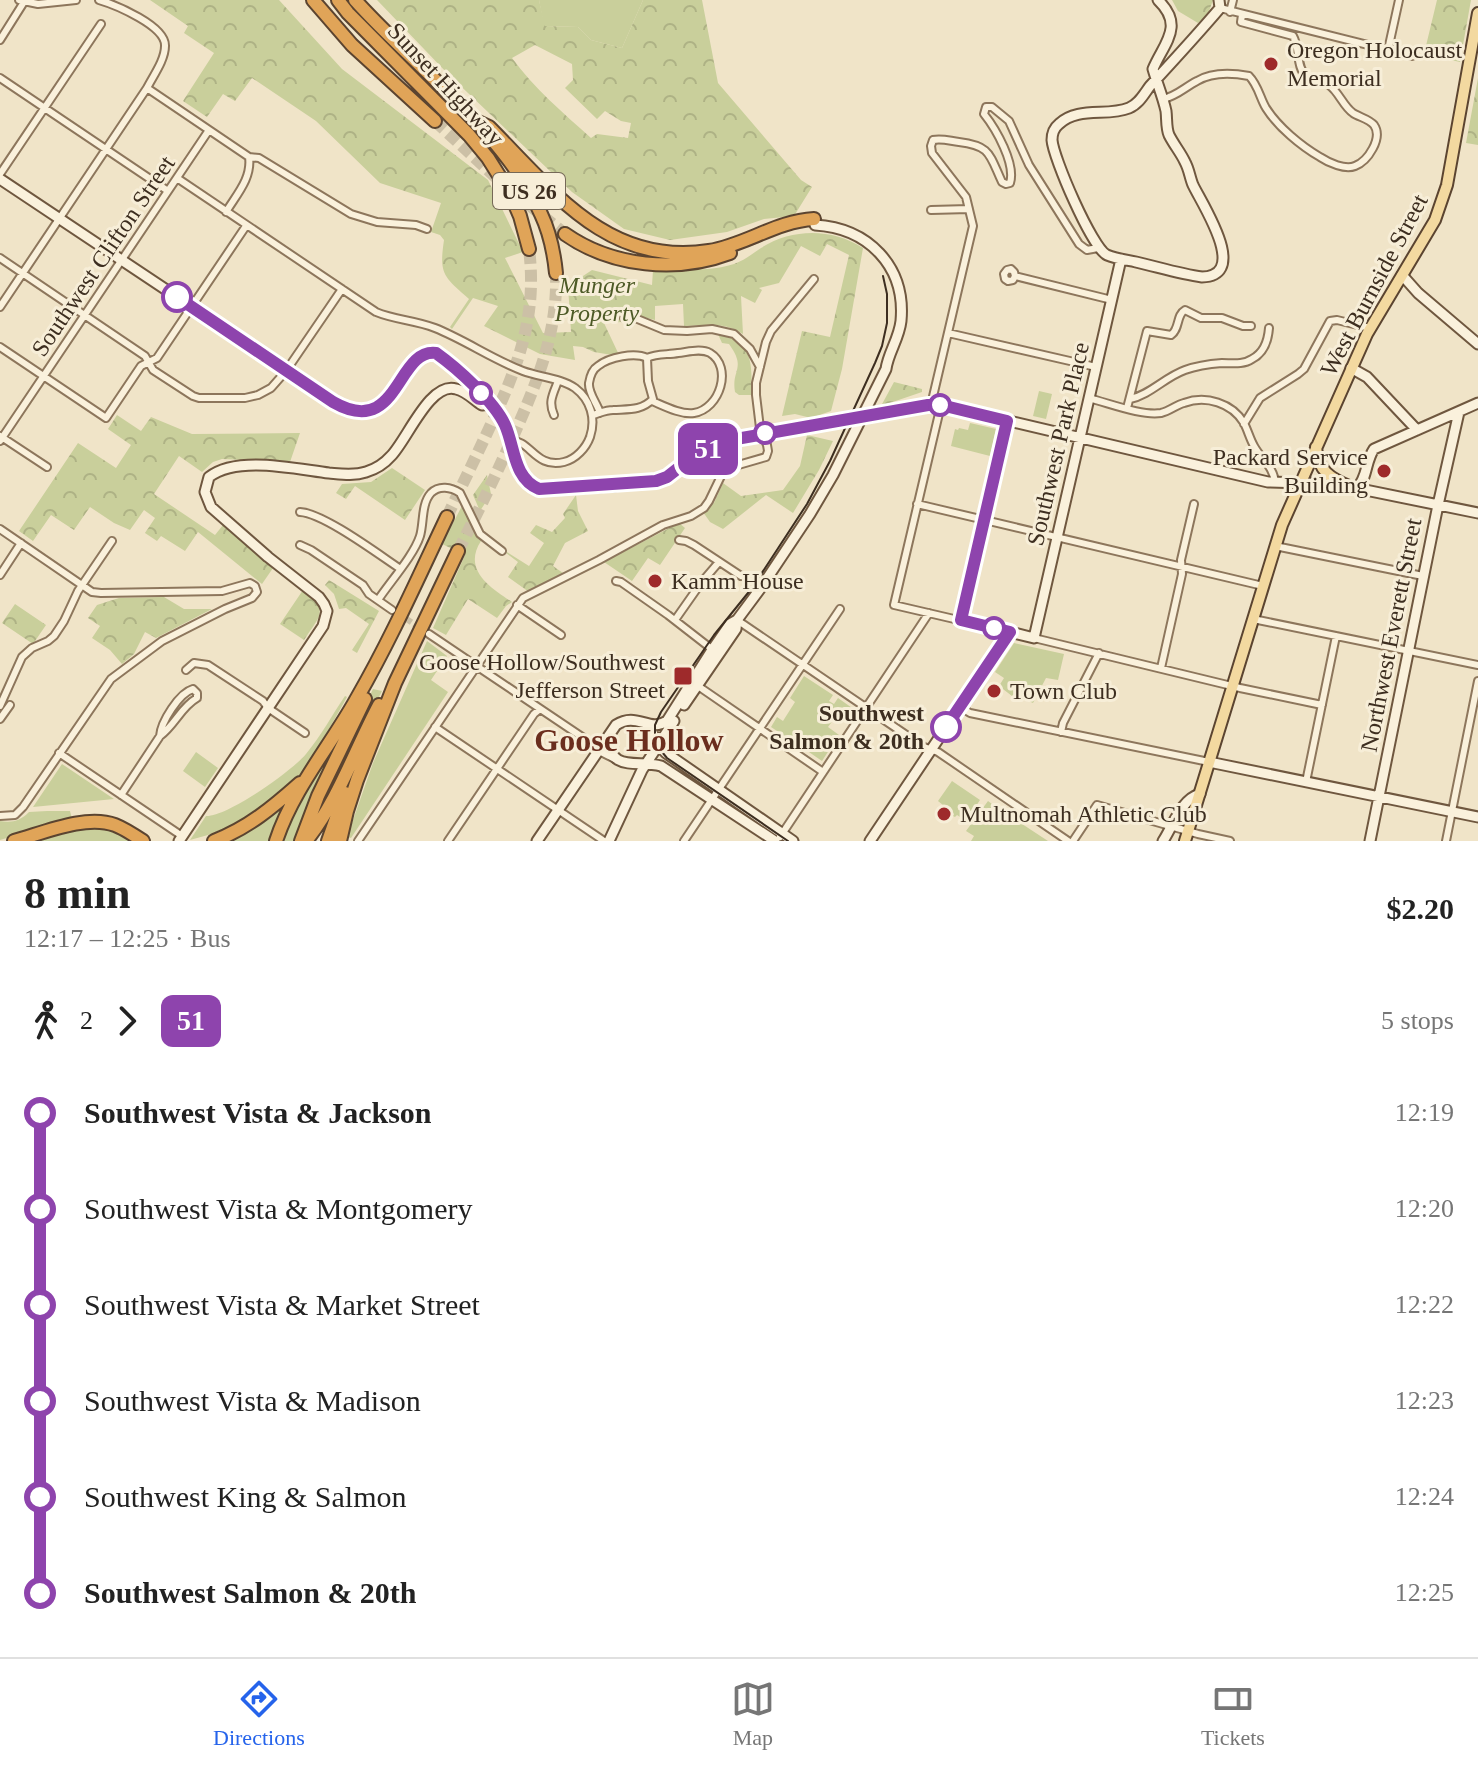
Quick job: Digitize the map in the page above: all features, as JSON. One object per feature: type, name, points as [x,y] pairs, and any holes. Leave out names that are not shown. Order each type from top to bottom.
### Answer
[{"type":"highway","points":[[313,0],[352,45],[435,121]]},
{"type":"highway","name":"Sunset Highway","points":[[338,0],[488,158],[510,193],[529,249]]},
{"type":"highway","name":"Sunset Highway","points":[[355,0],[476,121],[529,189],[551,240],[556,273]]},
{"type":"highway","points":[[476,121],[489,127],[584,220],[608,235],[634,245],[679,252],[711,251],[785,227],[812,222]]},
{"type":"highway","points":[[565,234],[585,247],[611,257],[667,265],[713,259],[785,227]]},
{"type":"highway","points":[[276,841],[311,772],[357,699],[447,517]]},
{"type":"highway","points":[[340,841],[365,759],[395,683],[458,551]]},
{"type":"highway","points":[[303,841],[318,796],[380,666],[384,647]]},
{"type":"highway","points":[[303,841],[315,830],[378,707],[395,683]]},
{"type":"highway","points":[[328,841],[341,801],[353,775],[365,759]]},
{"type":"highway","points":[[214,841],[247,826],[311,772]]},
{"type":"highway","points":[[14,841],[62,827],[102,822],[125,829],[143,841]]},
{"type":"main road","points":[[1158,0],[1168,11],[1172,29],[1153,69],[1157,79],[1163,99],[1167,131],[1217,231],[1222,253],[1222,264],[1217,273],[1202,277],[1121,259],[1098,248],[1085,225],[1052,141],[1059,123],[1075,115],[1132,107],[1157,79],[1219,4]]},
{"type":"main road","name":"West Burnside Street","points":[[1186,836],[1282,525],[1370,328],[1435,220],[1445,195],[1478,13]]},
{"type":"main road","points":[[0,176],[286,371],[349,410],[363,410],[383,403],[417,359],[425,353],[434,352],[491,404],[506,426],[522,476],[533,486],[547,489],[656,481],[667,477],[701,452],[736,439],[932,405],[1275,483],[1336,484],[1478,513]]},
{"type":"main road","points":[[537,841],[620,722],[629,719],[661,725],[667,721],[689,685],[736,629],[737,620],[820,498],[886,369],[900,348],[906,322],[905,295],[898,271],[883,249],[864,233],[839,222],[812,222]]},
{"type":"main road","name":"Southwest Park Place","points":[[1034,638],[1121,259]]},
{"type":"main road","points":[[1402,275],[1478,344]]},
{"type":"main road","points":[[1351,368],[1367,377],[1417,430]]},
{"type":"main road","points":[[182,839],[323,626],[327,611],[316,594],[211,507],[205,492],[209,477],[229,467],[245,465],[364,473],[377,468],[394,454],[428,403],[440,391],[456,389],[481,405],[491,404]]},
{"type":"main road","points":[[1354,488],[1365,477],[1374,449],[1478,403]]},
{"type":"main road","name":"Northwest Everett Street","points":[[1370,841],[1459,412]]},
{"type":"main road","points":[[1440,420],[1449,424],[1452,436]]},
{"type":"main road","points":[[1316,445],[1317,460],[1322,469],[1332,478],[1354,488]]},
{"type":"main road","points":[[870,841],[1010,632],[1034,638]]},
{"type":"main road","points":[[607,841],[645,763],[698,686],[716,652]]},
{"type":"main road","points":[[648,724],[658,745],[716,794],[778,838],[793,841]]},
{"type":"main road","points":[[610,733],[610,747],[618,760],[661,766],[716,794]]},
{"type":"main road","points":[[665,733],[668,755]]},
{"type":"main road","points":[[1209,762],[1478,817]]},
{"type":"main road","points":[[1163,841],[1190,798],[1200,794]]},
{"type":"street","points":[[0,40],[22,1],[38,4],[76,0]]},
{"type":"street","points":[[0,307],[147,88],[165,50],[163,36],[156,29],[120,7],[99,0]]},
{"type":"street","points":[[1230,12],[1233,0]]},
{"type":"street","points":[[1388,50],[1399,0]]},
{"type":"street","points":[[1219,4],[1230,12],[1412,56]]},
{"type":"street","points":[[1163,99],[1178,95],[1205,77],[1246,75],[1252,78],[1270,113],[1287,131],[1321,158],[1340,166],[1356,166],[1373,147],[1377,133],[1373,125],[1353,113],[1329,85],[1308,78],[1303,72],[1293,36],[1241,22],[1242,15]]},
{"type":"street","points":[[0,176],[101,24]]},
{"type":"street","points":[[0,78],[168,191]]},
{"type":"street","points":[[147,88],[249,157],[259,158],[351,214],[377,222],[427,229]]},
{"type":"street","points":[[1010,632],[894,605],[917,504],[932,405],[973,228],[962,191],[934,158],[931,143],[940,139],[981,147],[991,157],[1002,182],[1010,183],[1012,173],[999,136],[984,114],[990,106],[1009,121],[1029,165],[1079,244],[1087,250],[1098,248]]},
{"type":"street","name":"Southwest Clifton Street","points":[[1,438],[209,130]]},
{"type":"street","points":[[226,212],[248,176],[249,157]]},
{"type":"street","points":[[177,178],[383,315],[432,327],[521,370],[568,384],[581,394],[596,414]]},
{"type":"street","points":[[931,210],[969,209]]},
{"type":"street","points":[[0,347],[106,418],[141,366],[157,358],[246,226]]},
{"type":"street","points":[[0,258],[145,356],[153,370],[199,398],[240,399],[271,388],[342,289]]},
{"type":"street","points":[[1015,276],[1112,300]]},
{"type":"street","points":[[358,841],[517,605],[527,595],[663,525],[691,516],[704,508],[728,468],[766,457],[767,445],[756,395],[760,367],[769,334],[814,279]]},
{"type":"street","points":[[1127,408],[1147,331],[1175,333],[1185,310],[1201,318],[1222,318],[1251,326]]},
{"type":"street","points":[[624,318],[635,318],[664,330],[712,329],[734,334],[750,349],[760,367]]},
{"type":"street","points":[[1244,424],[1264,395],[1304,369],[1330,321],[1370,328]]},
{"type":"street","points":[[1130,399],[1141,396],[1185,370],[1252,360],[1267,343],[1269,328]]},
{"type":"street","points":[[948,333],[1096,367]]},
{"type":"street","points":[[511,441],[521,442],[532,454],[545,461],[571,459],[586,446],[591,434],[596,414],[589,381],[595,368],[601,364],[627,356],[647,358],[706,352],[715,358],[722,376],[713,401],[699,411],[682,412],[652,401],[636,409],[596,414]]},
{"type":"street","points":[[647,358],[652,401]]},
{"type":"street","points":[[554,415],[550,407],[551,398],[558,381]]},
{"type":"street","points":[[1088,398],[1159,413],[1187,401],[1209,400],[1228,408],[1244,424],[1253,445],[1273,472],[1275,483]]},
{"type":"street","points":[[961,620],[1007,421]]},
{"type":"street","points":[[1,438],[47,467]]},
{"type":"street","points":[[378,600],[416,546],[427,499],[432,492],[443,487],[460,493],[482,537],[502,551]]},
{"type":"street","points":[[917,504],[1263,586]]},
{"type":"street","points":[[1161,668],[1194,504]]},
{"type":"street","points":[[300,512],[310,513],[328,522],[399,568]]},
{"type":"street","points":[[0,529],[92,592],[222,591],[246,583],[256,588],[252,598],[166,639],[108,681],[23,807],[15,815],[0,816]]},
{"type":"street","points":[[679,540],[686,541],[741,576]]},
{"type":"street","points":[[0,706],[22,657],[54,636],[82,585],[112,541]]},
{"type":"street","points":[[0,575],[21,543]]},
{"type":"street","points":[[300,545],[363,585],[392,610]]},
{"type":"street","points":[[1275,546],[1423,576]]},
{"type":"street","points":[[675,620],[719,562]]},
{"type":"street","points":[[616,581],[716,652]]},
{"type":"street","points":[[517,605],[561,635]]},
{"type":"street","points":[[684,841],[840,609]]},
{"type":"street","points":[[778,838],[929,613]]},
{"type":"street","points":[[1253,619],[1478,665]]},
{"type":"street","points":[[737,620],[925,748],[948,759],[1071,841],[1097,805],[1171,827],[1186,836],[1230,841]]},
{"type":"street","points":[[429,634],[598,750],[618,760]]},
{"type":"street","points":[[1306,782],[1336,636]]},
{"type":"street","points":[[1034,638],[1322,705]]},
{"type":"street","points":[[1061,732],[1099,653]]},
{"type":"street","points":[[186,670],[194,663],[208,665],[305,733]]},
{"type":"street","points":[[1446,841],[1478,681]]},
{"type":"street","points":[[698,686],[823,772]]},
{"type":"street","points":[[121,795],[160,736],[187,703],[197,698],[195,690],[186,691],[181,696],[161,727],[160,736]]},
{"type":"street","points":[[0,719],[10,705]]},
{"type":"street","points":[[959,707],[968,713],[1209,762]]},
{"type":"street","points":[[448,841],[540,709]]},
{"type":"street","points":[[435,727],[607,841]]},
{"type":"street","points":[[59,753],[182,839]]},
{"type":"green space","name":"Munger Property","points":[[150,0],[279,0],[342,69],[488,180],[523,252],[505,258],[543,333],[571,332],[568,286],[592,270],[652,285],[653,270],[724,267],[742,261],[773,241],[799,234],[825,234],[851,241],[863,248],[842,369],[831,411],[811,418],[795,414],[782,416],[802,331],[830,337],[849,255],[827,244],[820,256],[801,246],[779,283],[759,288],[762,290],[755,303],[741,296],[743,334],[721,325],[684,326],[683,304],[655,306],[655,320],[623,314],[622,322],[604,323],[620,357],[573,346],[575,360],[540,354],[484,326],[498,306],[473,298],[452,329],[450,327],[469,299],[445,274],[442,260],[444,240],[431,232],[441,203],[380,183],[316,121],[252,78],[235,101],[223,94],[207,117],[183,101],[214,53],[184,33],[188,26]]},
{"type":"green space","points":[[377,0],[539,0],[545,26],[578,27],[591,40],[622,48],[643,0],[702,0],[718,83],[801,180],[812,187],[794,216],[764,219],[727,232],[670,240],[624,229],[572,192],[447,73]],"holes":[[[535,45],[572,64],[573,80],[565,88],[597,119],[605,111],[631,123],[628,138],[597,134],[591,138],[539,90],[512,58]]]},
{"type":"green space","points":[[539,0],[643,0],[622,48],[591,40],[578,27],[544,26]]},
{"type":"green space","points":[[1172,0],[1213,0],[1208,14],[1198,23],[1178,11]]},
{"type":"green space","points":[[1437,0],[1471,0],[1460,62],[1424,54]]},
{"type":"green space","points":[[1478,78],[1478,145],[1466,143]]},
{"type":"green space","points":[[717,332],[738,341],[745,348],[751,364],[752,395],[735,392],[737,359],[729,344],[722,343]]},
{"type":"green space","points":[[894,382],[922,389],[922,392],[881,406]]},
{"type":"green space","points":[[1039,391],[1052,394],[1046,419],[1033,416]]},
{"type":"green space","points":[[117,415],[141,431],[151,417],[192,434],[300,433],[290,462],[222,459],[202,472],[179,456],[154,494],[215,535],[223,525],[273,568],[262,584],[198,532],[185,551],[161,536],[157,541],[145,533],[155,518],[144,510],[130,530],[90,507],[74,530],[51,515],[33,541],[19,531],[78,443],[116,468],[131,445],[108,429]]},
{"type":"green space","points":[[970,423],[996,429],[990,456],[951,446],[955,429],[968,430]]},
{"type":"green space","points":[[807,435],[833,441],[793,513],[766,495],[723,529],[710,522],[703,512],[714,503],[723,483],[741,496],[783,490],[800,466]]},
{"type":"green space","points":[[392,468],[425,490],[405,520],[355,486],[346,499],[336,493],[342,484],[371,482]]},
{"type":"green space","points":[[487,475],[491,494],[480,511],[473,495]]},
{"type":"green space","points":[[576,495],[578,511],[588,531],[565,543],[553,566],[563,573],[529,592],[508,577],[518,562],[506,553],[529,566],[544,543],[530,533],[536,525],[552,532],[565,518],[563,514]]},
{"type":"green space","points":[[463,504],[481,541],[476,551],[477,569],[488,584],[512,602],[497,618],[468,599],[446,635],[433,628],[465,555],[442,544]]},
{"type":"green space","points":[[679,523],[685,528],[660,565],[648,558],[632,581],[604,562]]},
{"type":"green space","points":[[329,580],[379,611],[357,653],[352,650],[369,624],[346,608],[339,609],[334,594],[325,585]]},
{"type":"green space","points":[[303,590],[317,603],[320,614],[304,640],[280,624]]},
{"type":"green space","points":[[164,597],[184,609],[212,609],[156,638],[145,632],[134,654],[122,664],[110,650],[92,638],[100,626],[88,618],[97,605],[119,598]]},
{"type":"green space","points":[[15,604],[46,625],[33,644],[2,623]]},
{"type":"green space","points":[[427,641],[447,656],[431,680],[448,692],[351,838],[347,837],[373,763]]},
{"type":"green space","points":[[1014,643],[1064,654],[1058,680],[1046,678],[1033,703],[1014,694],[1012,696],[999,686],[1004,678],[995,672]]},
{"type":"green space","points":[[804,676],[833,695],[829,701],[834,704],[838,698],[855,710],[847,723],[836,716],[828,727],[839,735],[822,761],[806,750],[810,743],[803,738],[798,745],[771,727],[777,717],[783,721],[795,702],[790,698]]},
{"type":"green space","points":[[373,689],[382,691],[332,791],[306,833],[318,803]]},
{"type":"green space","points":[[345,696],[310,763],[295,781],[254,817],[190,840],[206,816],[243,801],[299,762]]},
{"type":"green space","points":[[345,726],[347,728],[308,805],[296,841],[280,841],[298,798],[326,761]]},
{"type":"green space","points":[[196,752],[218,768],[205,787],[183,771]]},
{"type":"green space","points":[[62,764],[114,799],[33,807]]},
{"type":"green space","points":[[952,781],[980,800],[966,821],[953,816],[938,801]]},
{"type":"green space","points":[[287,800],[273,841],[226,841]]},
{"type":"green space","points":[[988,801],[1048,841],[971,841],[974,836],[966,831]]},
{"type":"green space","points":[[70,811],[72,819],[0,840],[0,821],[12,821],[29,812]]},
{"type":"green space","points":[[104,826],[136,841],[32,841],[74,829]]},
{"type":"tunnel","points":[[435,121],[502,183],[565,234]]},
{"type":"tunnel","points":[[447,517],[498,410],[522,344],[530,299],[529,249]]},
{"type":"tunnel","points":[[458,551],[506,453],[537,379],[553,317],[556,273]]},
{"type":"tunnel","points":[[399,614],[423,630]]},
{"type":"tram line","points":[[788,841],[667,758],[657,746],[655,725],[714,635],[752,588],[807,504],[830,461],[882,346],[887,323],[887,294],[883,276]]},
{"type":"bus line","name":"51","points":[[177,297],[349,410],[368,409],[383,403],[417,359],[425,353],[436,353],[495,408],[506,426],[522,476],[539,489],[656,481],[667,477],[695,455],[736,439],[928,405],[941,405],[1007,421],[961,620],[1010,632],[946,727]]},
{"type":"place","name":"Oregon Holocaust Memorial","points":[[1271,64]]},
{"type":"place","name":"Packard Service Building","points":[[1384,471]]},
{"type":"place","name":"Kamm House","points":[[655,581]]},
{"type":"place","name":"Goose Hollow/Southwest Jefferson Street","points":[[683,676]]},
{"type":"place","name":"Town Club","points":[[994,691]]},
{"type":"place","name":"Southwest Salmon & 20th","points":[[946,727]]},
{"type":"place","name":"Multnomah Athletic Club","points":[[944,814]]},
{"type":"district","name":"Goose Hollow","points":[[629,740]]}]
